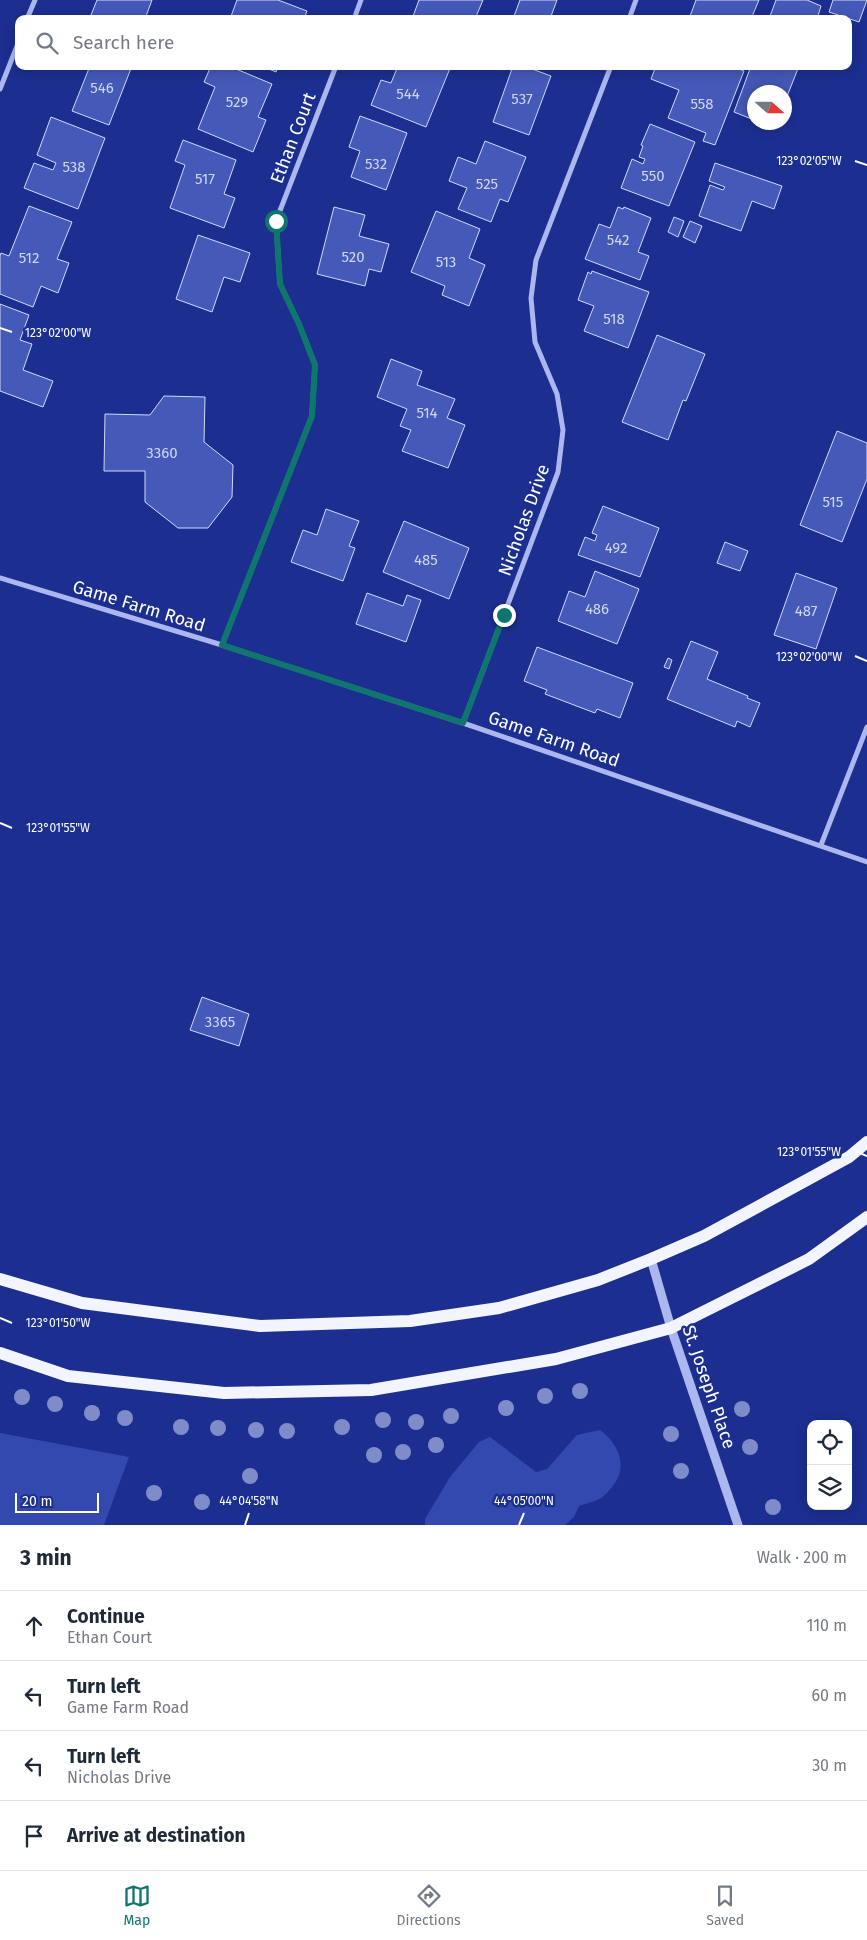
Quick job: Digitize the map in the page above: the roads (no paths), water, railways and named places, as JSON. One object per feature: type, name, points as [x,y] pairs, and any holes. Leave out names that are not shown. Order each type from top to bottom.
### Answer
[{"type":"main road","points":[[0,1279],[82,1303],[260,1326],[410,1321],[499,1308],[598,1280],[704,1236],[849,1157],[867,1142]]},
{"type":"main road","points":[[0,1354],[68,1376],[224,1393],[370,1390],[556,1359],[672,1328],[808,1258],[867,1217]]},
{"type":"street","points":[[28,15],[34,0]]},
{"type":"street","points":[[355,15],[361,0]]},
{"type":"street","points":[[630,15],[636,0]]},
{"type":"street","points":[[0,89],[15,51]]},
{"type":"street","name":"Ethan Court","points":[[222,645],[312,416],[315,365],[299,324],[280,284],[276,221],[334,70]]},
{"type":"street","name":"Nicholas Drive","points":[[463,723],[558,472],[563,430],[558,394],[535,342],[531,298],[536,260],[609,70]]},
{"type":"street","name":"Game Farm Road","points":[[0,578],[222,645],[463,723],[867,862]]},
{"type":"street","points":[[821,845],[867,727]]},
{"type":"street","name":"St. Joseph Place","points":[[652,1259],[672,1328],[738,1525]]}]
